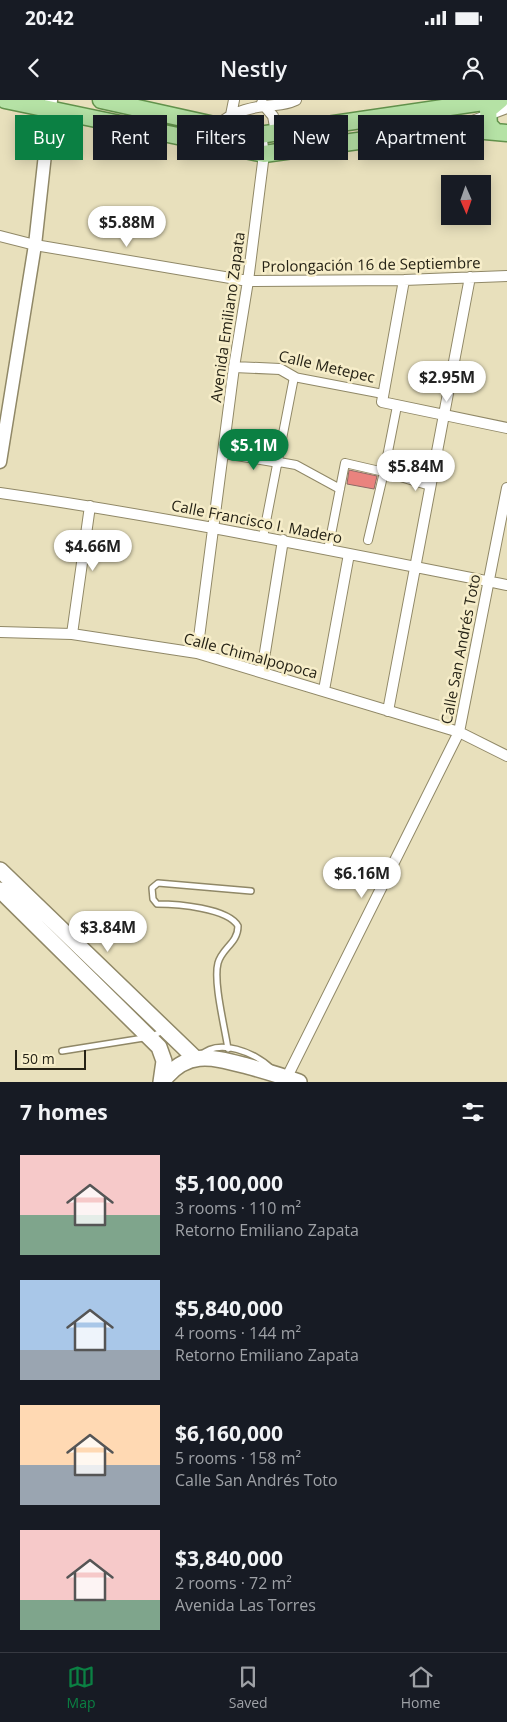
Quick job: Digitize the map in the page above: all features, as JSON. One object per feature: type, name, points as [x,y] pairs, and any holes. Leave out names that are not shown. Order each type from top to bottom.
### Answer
[{"type":"main road","points":[[5,100],[50,104],[94,115]]},
{"type":"main road","points":[[101,100],[177,117]]},
{"type":"main road","points":[[498,100],[488,110],[487,115],[489,125],[501,133]]},
{"type":"main road","points":[[348,121],[498,100]]},
{"type":"main road","points":[[484,131],[501,133]]},
{"type":"main road","points":[[264,132],[274,132]]},
{"type":"main road","points":[[264,154],[274,152]]},
{"type":"main road","points":[[0,870],[29,907],[108,985],[166,1029],[197,1058]]},
{"type":"main road","points":[[0,890],[29,907]]},
{"type":"main road","points":[[108,985],[162,1055],[164,1066],[162,1082]]},
{"type":"main road","points":[[162,1082],[176,1067],[197,1058],[219,1058],[288,1078]]},
{"type":"street","points":[[231,115],[234,100]]},
{"type":"street","points":[[231,115],[265,102],[285,105],[296,100]]},
{"type":"street","name":"Avenida Emiliano Zapata","points":[[264,154],[272,116],[265,102]]},
{"type":"street","points":[[0,462],[35,244],[50,104]]},
{"type":"street","points":[[484,116],[507,108]]},
{"type":"street","name":"Avenida Emiliano Zapata","points":[[197,653],[263,160]]},
{"type":"street","name":"Prolongación 16 de Septiembre","points":[[0,236],[35,244],[248,281],[404,280],[507,276]]},
{"type":"street","points":[[388,711],[470,277]]},
{"type":"street","name":"Calle Metepec","points":[[396,406],[382,402],[404,280]]},
{"type":"street","name":"Calle Metepec","points":[[234,367],[280,369],[294,377],[383,394]]},
{"type":"street","points":[[263,536],[279,462],[294,377]]},
{"type":"street","points":[[368,540],[384,472],[396,406],[507,428]]},
{"type":"street","points":[[224,453],[296,465],[340,489]]},
{"type":"street","points":[[328,550],[344,463],[384,472],[430,486]]},
{"type":"street","name":"Calle San Andrés Toto","points":[[288,1078],[459,732],[507,488]]},
{"type":"street","name":"Calle Francisco I. Madero","points":[[0,493],[90,506],[263,536],[507,585]]},
{"type":"street","points":[[72,634],[90,506]]},
{"type":"street","points":[[262,671],[283,540]]},
{"type":"street","points":[[324,690],[349,554]]},
{"type":"street","name":"Calle Chimalpopoca","points":[[0,632],[72,634],[197,653],[262,671],[459,732],[507,756]]},
{"type":"lane","points":[[228,1049],[217,974],[218,962],[225,950],[236,939],[238,926],[235,920],[214,911],[157,904],[153,899],[152,888],[158,883],[251,891]]},
{"type":"lane","points":[[62,1051],[150,1038],[166,1029]]},
{"type":"lane","points":[[197,1058],[206,1050],[220,1047],[254,1056],[288,1078]]},
{"type":"building","points":[[349,470],[377,476],[374,489],[347,484]]}]
